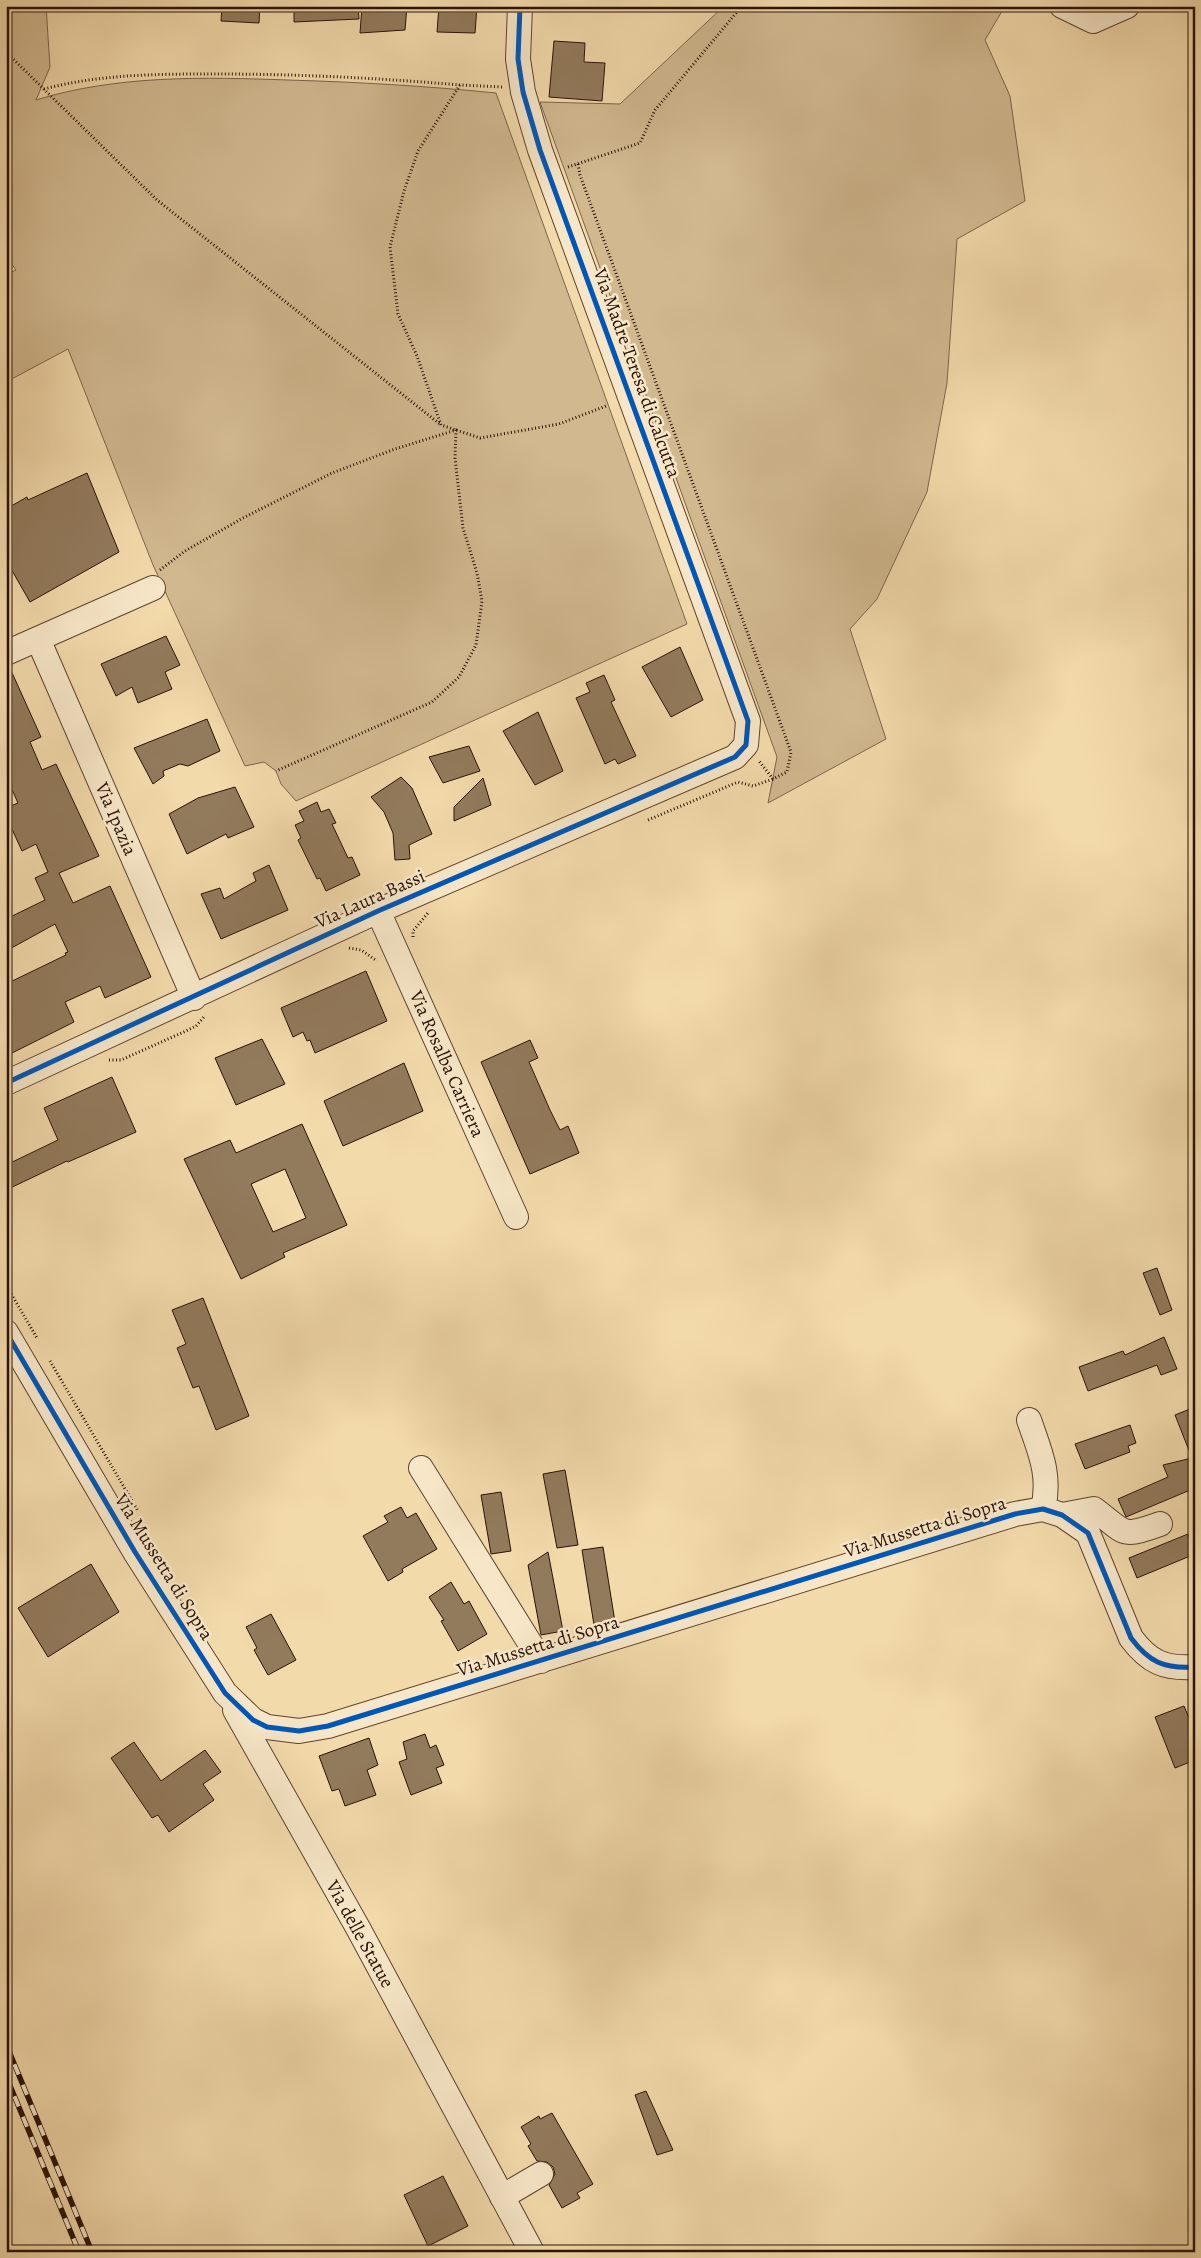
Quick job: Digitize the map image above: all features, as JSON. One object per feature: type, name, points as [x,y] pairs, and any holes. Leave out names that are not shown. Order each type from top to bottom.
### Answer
[{"type":"street","name":"Via Madre Teresa di Calcutta","points":[[520,6],[518,59],[523,92],[549,174],[748,721],[746,745]]},
{"type":"street","points":[[1062,6],[1093,21],[1127,6]]},
{"type":"street","points":[[6,653],[38,639],[154,580]]},
{"type":"street","name":"Via Ipazia","points":[[38,639],[194,998]]},
{"type":"street","name":"Via Laura Bassi","points":[[6,1083],[194,998],[378,911],[736,757],[746,745]]},
{"type":"street","name":"Via Rosalba Carriera","points":[[378,911],[516,1217]]},
{"type":"street","name":"Via Mussetta di Sopra","points":[[6,1332],[135,1552],[225,1693],[253,1720],[267,1727],[299,1731],[328,1726],[1015,1514],[1094,1509],[1124,1532],[1132,1534],[1160,1524]]},
{"type":"street","points":[[1028,1420],[1043,1460],[1052,1512],[1088,1533],[1128,1631],[1140,1651],[1155,1662],[1172,1667],[1195,1667]]},
{"type":"street","name":"Via Mussetta di Sopra","points":[[421,1468],[541,1661]]},
{"type":"street","name":"Via delle Statue","points":[[225,1693],[358,1928],[490,2187],[532,2252]]},
{"type":"street","points":[[490,2187],[541,2174]]},
{"type":"path","points":[[549,174],[640,143],[655,110],[742,6]]},
{"type":"path","points":[[6,52],[157,200],[441,425],[480,438],[559,424],[606,406]]},
{"type":"path","points":[[44,89],[62,84],[141,74],[280,74],[504,87]]},
{"type":"path","points":[[441,425],[417,356],[398,314],[390,247],[404,191],[418,151],[460,85]]},
{"type":"path","points":[[578,164],[580,175],[721,562],[777,708],[791,752],[787,772],[772,779],[746,745]]},
{"type":"path","points":[[154,580],[186,551],[243,518],[332,473],[395,449],[456,430]]},
{"type":"path","points":[[276,771],[432,702],[459,677],[476,645],[482,601],[477,573],[463,528],[454,458],[456,430]]},
{"type":"shaded area","points":[[6,6],[46,6],[50,67],[36,100],[98,86],[193,78],[340,82],[496,93],[687,624],[296,801],[281,784],[276,771],[264,762],[245,766],[153,565],[68,349],[6,382],[6,275],[16,270],[6,256]]},
{"type":"shaded area","points":[[724,6],[1005,6],[985,40],[1010,96],[1025,201],[957,239],[947,383],[927,492],[877,599],[850,629],[886,739],[768,803],[777,757],[540,102],[620,104]]},
{"type":"building","points":[[222,6],[260,6],[259,23],[221,21]]},
{"type":"building","points":[[294,6],[358,6],[359,19],[294,22]]},
{"type":"building","points":[[362,6],[407,6],[405,30],[360,33]]},
{"type":"building","points":[[439,6],[477,6],[475,33],[437,32]]},
{"type":"building","points":[[554,41],[585,43],[584,62],[605,63],[602,101],[549,97]]},
{"type":"building","points":[[87,473],[119,552],[30,602],[6,560],[6,509],[27,497],[28,500]]},
{"type":"building","points":[[166,636],[180,665],[165,672],[172,689],[138,703],[132,687],[116,696],[101,664]]},
{"type":"building","points":[[680,647],[703,700],[671,717],[642,667]]},
{"type":"building","points":[[6,666],[9,666],[41,737],[30,742],[42,770],[56,764],[99,856],[59,873],[73,903],[110,886],[151,977],[105,998],[100,986],[65,1002],[74,1022],[6,1056],[6,984],[66,955],[65,953],[68,952],[55,924],[6,951],[6,919],[45,900],[35,878],[48,872],[36,844],[22,851],[6,816],[6,808],[18,803],[6,776]]},
{"type":"building","points":[[604,675],[615,700],[611,702],[636,756],[618,764],[615,759],[605,764],[576,698],[590,692],[586,683]]},
{"type":"building","points":[[538,712],[563,771],[535,785],[503,731]]},
{"type":"building","points":[[207,719],[220,751],[188,766],[180,764],[163,771],[164,776],[153,784],[134,748]]},
{"type":"building","points":[[469,746],[480,771],[443,783],[429,757]]},
{"type":"building","points":[[401,777],[412,788],[432,834],[409,845],[410,859],[395,860],[393,833],[384,812],[371,797]]},
{"type":"building","points":[[483,778],[491,805],[454,821],[454,807]]},
{"type":"building","points":[[235,787],[254,827],[228,838],[226,834],[187,854],[169,814],[198,798]]},
{"type":"building","points":[[317,802],[321,812],[329,809],[336,823],[332,824],[348,858],[352,857],[360,875],[326,891],[320,878],[317,879],[298,840],[301,838],[295,825],[304,821],[299,811]]},
{"type":"building","points":[[269,865],[288,910],[221,939],[201,894],[220,888],[224,899],[256,881],[253,873]]},
{"type":"building","points":[[366,971],[387,1021],[315,1053],[310,1040],[307,1041],[303,1032],[293,1037],[281,1008]]},
{"type":"building","points":[[262,1039],[285,1084],[236,1105],[215,1058]]},
{"type":"building","points":[[530,1040],[538,1058],[529,1062],[560,1130],[568,1126],[579,1153],[530,1174],[481,1062]]},
{"type":"building","points":[[404,1063],[423,1111],[343,1146],[324,1101]]},
{"type":"building","points":[[112,1077],[136,1132],[67,1161],[6,1190],[6,1165],[58,1140],[44,1108]]},
{"type":"building","points":[[302,1124],[347,1225],[283,1253],[285,1257],[241,1279],[184,1159],[230,1140],[236,1153]],"holes":[[[285,1169],[306,1218],[273,1232],[251,1184]]]},
{"type":"building","points":[[1157,1268],[1172,1310],[1160,1315],[1143,1273]]},
{"type":"building","points":[[203,1298],[249,1416],[216,1430],[199,1386],[193,1388],[177,1348],[186,1344],[172,1310]]},
{"type":"building","points":[[1164,1337],[1177,1369],[1161,1375],[1157,1365],[1088,1391],[1079,1367],[1123,1351],[1125,1355]]},
{"type":"building","points":[[1195,1407],[1195,1488],[1126,1517],[1118,1499],[1168,1477],[1163,1465],[1192,1458],[1175,1415]]},
{"type":"building","points":[[1130,1425],[1136,1443],[1128,1446],[1130,1452],[1085,1469],[1075,1444]]},
{"type":"building","points":[[565,1470],[578,1545],[557,1548],[543,1474]]},
{"type":"building","points":[[501,1492],[511,1551],[491,1554],[481,1495]]},
{"type":"building","points":[[401,1507],[407,1518],[416,1513],[437,1549],[402,1569],[403,1572],[388,1581],[363,1536],[388,1522],[384,1516]]},
{"type":"building","points":[[1188,1534],[1195,1554],[1137,1578],[1129,1558]]},
{"type":"building","points":[[603,1547],[615,1622],[594,1625],[582,1550]]},
{"type":"building","points":[[548,1552],[563,1631],[541,1635],[528,1565]]},
{"type":"building","points":[[91,1564],[119,1612],[48,1657],[18,1608]]},
{"type":"building","points":[[451,1582],[464,1604],[469,1601],[487,1634],[458,1651],[441,1621],[444,1620],[429,1597]]},
{"type":"building","points":[[271,1614],[296,1660],[268,1675],[254,1650],[257,1648],[246,1627]]},
{"type":"building","points":[[1184,1706],[1195,1732],[1195,1760],[1175,1768],[1155,1717]]},
{"type":"building","points":[[425,1734],[430,1748],[436,1745],[444,1765],[436,1768],[442,1783],[411,1795],[399,1762],[407,1759],[403,1742]]},
{"type":"building","points":[[369,1738],[378,1765],[367,1770],[376,1795],[345,1806],[339,1789],[332,1791],[319,1756]]},
{"type":"building","points":[[134,1742],[161,1781],[205,1750],[221,1772],[203,1784],[214,1800],[169,1832],[158,1815],[152,1818],[111,1758]]},
{"type":"building","points":[[646,2091],[673,2150],[657,2155],[635,2095]]},
{"type":"building","points":[[552,2113],[593,2184],[577,2193],[580,2198],[562,2208],[549,2185],[555,2174],[553,2167],[547,2162],[537,2161],[528,2146],[531,2144],[521,2127],[539,2116],[540,2119]]},
{"type":"building","points":[[443,2176],[468,2226],[428,2246],[404,2195]]},
{"type":"railway","points":[[6,2044],[92,2252]]},
{"type":"railway","points":[[6,2076],[79,2252]]},
{"type":"cycle path","points":[[6,1083],[378,911],[735,757],[746,745],[748,721],[540,150],[523,92],[518,59],[520,6]]},
{"type":"cycle path","points":[[6,1332],[135,1552],[225,1693],[253,1720],[267,1727],[299,1731],[328,1726],[1015,1514],[1043,1509],[1062,1515],[1088,1533],[1131,1638],[1144,1653],[1166,1665],[1195,1667]]}]
